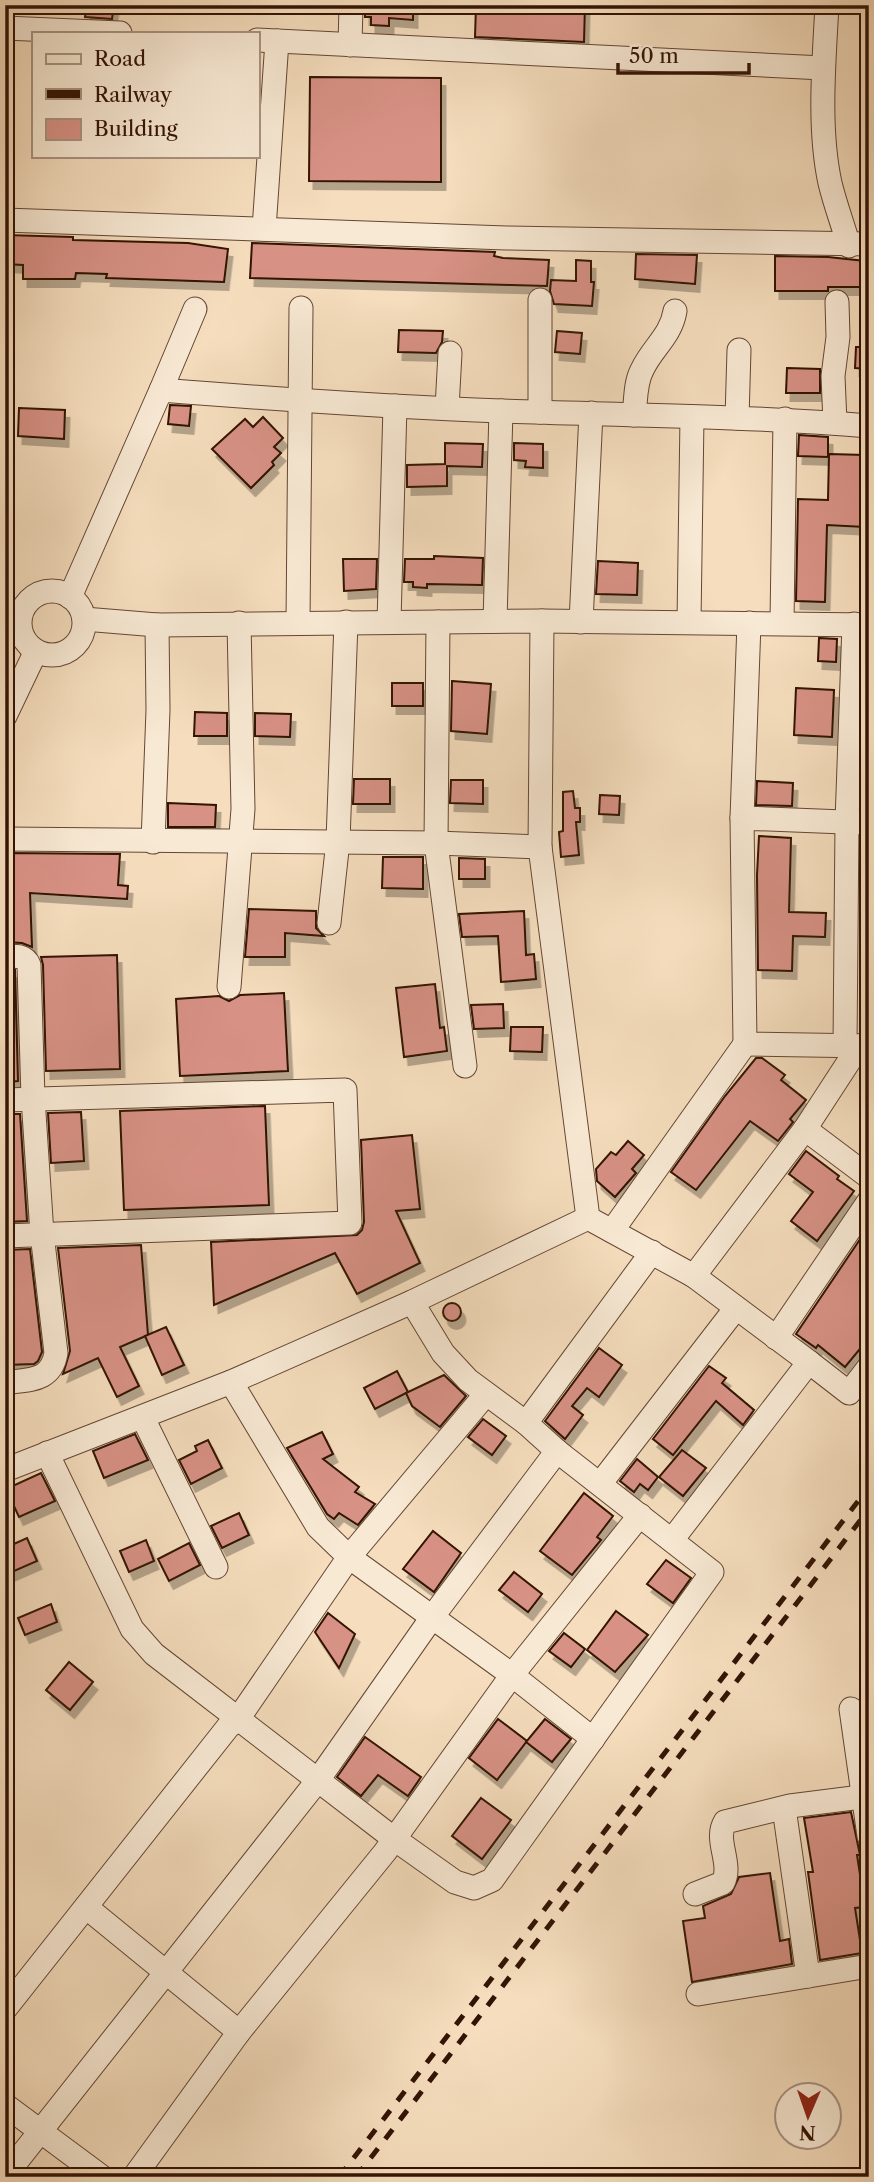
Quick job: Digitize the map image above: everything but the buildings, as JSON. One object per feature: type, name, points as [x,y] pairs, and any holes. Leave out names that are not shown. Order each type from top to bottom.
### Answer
[{"type":"street","points":[[350,46],[351,5]]},
{"type":"street","points":[[5,220],[506,238],[859,245],[830,182],[824,127],[823,68],[827,5]]},
{"type":"street","points":[[5,27],[101,32]]},
{"type":"street","points":[[264,229],[267,41],[823,68]]},
{"type":"street","points":[[540,300],[540,412]]},
{"type":"street","points":[[835,423],[833,376],[838,337],[837,302]]},
{"type":"street","points":[[298,622],[301,308]]},
{"type":"street","points":[[70,597],[195,309]]},
{"type":"street","points":[[634,415],[640,373],[668,334],[673,325],[675,311]]},
{"type":"street","points":[[737,418],[739,350]]},
{"type":"street","points":[[447,408],[450,353]]},
{"type":"street","points":[[161,390],[301,402],[785,419],[869,426]]},
{"type":"street","points":[[389,622],[395,406]]},
{"type":"street","points":[[495,621],[501,411]]},
{"type":"street","points":[[581,622],[591,414]]},
{"type":"street","points":[[689,622],[692,417]]},
{"type":"street","points":[[782,622],[785,419]]},
{"type":"street","points":[[5,716],[18,633],[23,609],[36,596],[53,591],[70,597],[77,603],[84,620],[81,637],[69,650],[52,655],[18,633]]},
{"type":"street","points":[[84,620],[157,625],[495,621],[782,622],[861,625],[857,1046],[805,1129],[694,1276]]},
{"type":"street","points":[[542,621],[540,847],[589,1218]]},
{"type":"street","points":[[329,923],[338,841],[346,622]]},
{"type":"street","points":[[438,622],[436,842],[465,1066]]},
{"type":"street","points":[[612,1230],[746,1044],[742,818],[749,623]]},
{"type":"street","points":[[229,987],[242,841],[243,760],[239,624]]},
{"type":"street","points":[[153,842],[158,710],[157,625]]},
{"type":"street","points":[[742,818],[858,823]]},
{"type":"street","points":[[5,839],[436,842],[540,847]]},
{"type":"street","points":[[5,956],[21,957],[27,960],[29,965],[33,1098],[42,1234],[55,1353],[53,1367],[47,1373],[5,1383]]},
{"type":"street","points":[[746,1044],[857,1046]]},
{"type":"street","points":[[5,1100],[345,1090],[350,1223],[5,1236]]},
{"type":"street","points":[[805,1129],[869,1177]]},
{"type":"street","points":[[776,1338],[869,1201]]},
{"type":"street","points":[[589,1218],[694,1276],[849,1392],[869,1367]]},
{"type":"street","points":[[5,1470],[231,1382],[412,1302],[589,1218]]},
{"type":"street","points":[[526,1423],[652,1252]]},
{"type":"street","points":[[47,1453],[132,1629],[154,1654],[393,1838],[455,1882],[474,1888],[492,1880],[712,1573],[557,1451],[526,1423],[468,1380],[443,1353],[412,1302]]},
{"type":"street","points":[[600,1484],[736,1308]]},
{"type":"street","points":[[672,1539],[809,1362]]},
{"type":"street","points":[[231,1382],[318,1528],[349,1557],[433,1616],[593,1739]]},
{"type":"street","points":[[5,2009],[228,1727],[238,1719],[349,1557],[486,1394]]},
{"type":"street","points":[[143,1418],[216,1567]]},
{"type":"street","points":[[5,2176],[318,1780],[433,1616],[557,1451]]},
{"type":"street","points":[[134,2177],[239,2032],[385,1852],[512,1675],[640,1515]]},
{"type":"street","points":[[851,1709],[866,1797],[869,1836]]},
{"type":"street","points":[[695,1894],[723,1883],[726,1877],[721,1833],[726,1822],[784,1808],[866,1797]]},
{"type":"street","points":[[784,1808],[808,1976]]},
{"type":"street","points":[[86,1907],[239,2032]]},
{"type":"street","points":[[698,1994],[869,1966]]},
{"type":"street","points":[[5,2105],[102,2177]]},
{"type":"railway","points":[[339,2177],[869,1487]]},
{"type":"railway","points":[[356,2177],[869,1509]]}]
